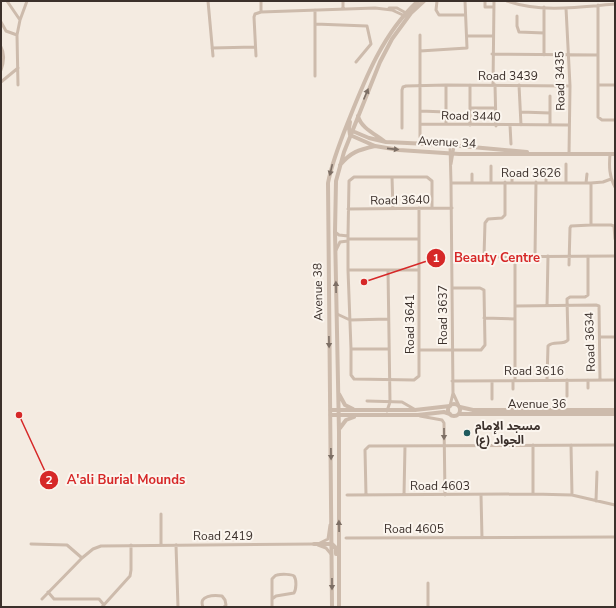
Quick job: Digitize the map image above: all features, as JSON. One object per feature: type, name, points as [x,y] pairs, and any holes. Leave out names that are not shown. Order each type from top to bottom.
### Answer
[{"type":"street","points":[[7,1],[20,20]]},
{"type":"street","points":[[18,85],[17,35],[20,20],[27,1]]},
{"type":"street","points":[[208,1],[213,56]]},
{"type":"street","points":[[260,1],[261,12]]},
{"type":"street","points":[[343,1],[343,9]]},
{"type":"street","name":"Avenue 38","points":[[332,607],[327,190],[330,170],[356,101],[385,42],[405,15],[418,1]]},
{"type":"street","points":[[350,136],[351,130],[380,62],[392,39],[411,13],[424,1]]},
{"type":"street","points":[[437,1],[436,10],[439,15],[465,15]]},
{"type":"street","points":[[420,51],[466,49],[467,36],[465,1]]},
{"type":"street","points":[[485,1],[485,7],[494,7]]},
{"type":"street","points":[[494,1],[492,54],[496,126]]},
{"type":"street","points":[[507,1],[531,6],[566,8],[615,4]]},
{"type":"street","points":[[531,1],[531,6]]},
{"type":"street","points":[[598,5],[599,119],[615,120]]},
{"type":"street","points":[[544,7],[544,55]]},
{"type":"street","points":[[256,56],[254,17],[257,13],[397,8],[405,15]]},
{"type":"street","name":"Road 3435","points":[[566,8],[570,86],[569,154]]},
{"type":"street","points":[[315,10],[315,76]]},
{"type":"street","points":[[405,15],[411,13]]},
{"type":"street","points":[[404,23],[405,15]]},
{"type":"street","points":[[517,16],[517,26],[519,32],[544,32]]},
{"type":"street","points":[[1,24],[8,33],[17,35]]},
{"type":"street","points":[[315,24],[367,26],[369,28],[371,44],[356,62]]},
{"type":"street","points":[[420,35],[420,137]]},
{"type":"street","points":[[467,36],[493,36]]},
{"type":"street","points":[[1,47],[4,52],[4,64],[1,70]]},
{"type":"street","points":[[212,48],[255,47]]},
{"type":"street","points":[[492,54],[598,55]]},
{"type":"street","points":[[1,82],[18,68]]},
{"type":"street","points":[[446,85],[446,124]]},
{"type":"street","name":"Road 3439","points":[[470,85],[470,125]]},
{"type":"street","points":[[519,85],[521,125]]},
{"type":"street","points":[[599,85],[615,85]]},
{"type":"street","name":"Road 3439","points":[[402,128],[403,87],[406,86],[570,86]]},
{"type":"street","points":[[550,96],[550,125]]},
{"type":"street","points":[[351,130],[349,125],[356,106],[356,101]]},
{"type":"street","points":[[470,108],[495,108]]},
{"type":"street","name":"Road 3440","points":[[420,111],[446,112]]},
{"type":"street","points":[[520,112],[550,113]]},
{"type":"street","points":[[358,114],[359,120],[373,133],[386,142]]},
{"type":"street","name":"Road 3440","points":[[420,124],[496,126],[569,125]]},
{"type":"street","points":[[510,125],[511,144]]},
{"type":"street","points":[[343,134],[351,130]]},
{"type":"street","name":"Avenue 34","points":[[351,130],[369,138],[386,142],[551,154]]},
{"type":"street","name":"Avenue 38","points":[[339,607],[339,432],[335,195],[339,167],[350,136]]},
{"type":"street","name":"Avenue 34","points":[[350,136],[375,146],[399,150],[451,153],[615,154]]},
{"type":"street","points":[[339,167],[347,157],[354,152],[375,146]]},
{"type":"street","name":"Road 3637","points":[[450,406],[453,393],[452,146]]},
{"type":"street","points":[[610,154],[609,168],[611,179],[615,187]]},
{"type":"street","points":[[566,164],[566,182]]},
{"type":"street","points":[[491,166],[491,183]]},
{"type":"street","points":[[472,174],[472,183]]},
{"type":"street","points":[[512,174],[512,182]]},
{"type":"street","points":[[546,174],[546,182]]},
{"type":"street","points":[[586,183],[587,174]]},
{"type":"street","points":[[392,177],[392,209]]},
{"type":"street","points":[[388,349],[351,349],[348,270],[349,183],[352,178],[428,177],[432,181],[432,208]]},
{"type":"street","name":"Road 3626","points":[[451,183],[591,183],[603,182],[611,179]]},
{"type":"street","points":[[484,256],[485,223],[488,220],[502,218],[505,215],[505,182]]},
{"type":"street","points":[[535,256],[536,182]]},
{"type":"street","points":[[591,183],[591,225]]},
{"type":"street","name":"Road 3641","points":[[351,349],[351,376],[356,380],[414,380],[419,376],[419,208]]},
{"type":"street","name":"Road 3640","points":[[348,209],[452,208]]},
{"type":"street","points":[[568,265],[571,226],[611,225],[614,226],[615,239]]},
{"type":"street","points":[[335,232],[348,239]]},
{"type":"street","points":[[336,250],[340,242],[348,239],[418,240]]},
{"type":"street","points":[[547,306],[548,256]]},
{"type":"street","points":[[547,380],[548,346],[552,343],[566,343],[568,340],[568,298],[585,297],[588,295],[588,256]]},
{"type":"street","points":[[452,257],[615,256]]},
{"type":"street","points":[[513,389],[516,318],[514,257]]},
{"type":"street","points":[[348,270],[419,270]]},
{"type":"street","points":[[387,410],[390,402],[388,270]]},
{"type":"street","points":[[420,350],[481,350],[484,348],[483,288],[452,288]]},
{"type":"street","name":"Road 3634","points":[[516,306],[598,306],[600,380]]},
{"type":"street","points":[[337,314],[350,320],[388,319]]},
{"type":"street","points":[[484,318],[516,318]]},
{"type":"street","points":[[600,337],[615,337]]},
{"type":"street","points":[[567,380],[567,396]]},
{"type":"street","points":[[588,380],[588,388]]},
{"type":"street","name":"Road 3616","points":[[452,381],[615,380]]},
{"type":"street","points":[[492,381],[492,399]]},
{"type":"street","points":[[338,390],[340,398],[345,405],[359,413]]},
{"type":"street","name":"Road 3637","points":[[453,393],[459,406]]},
{"type":"street","points":[[367,401],[404,402],[415,410]]},
{"type":"street","points":[[330,413],[338,415],[387,410],[415,410],[450,406],[453,404],[459,406],[460,411],[459,414],[455,416],[441,412],[418,415]]},
{"type":"street","points":[[450,406],[448,410],[450,414]]},
{"type":"street","name":"Avenue 36","points":[[459,406],[474,410],[615,410]]},
{"type":"street","points":[[330,413],[338,410],[359,413],[418,415],[443,420],[445,495]]},
{"type":"street","points":[[339,432],[341,425],[346,420],[359,413]]},
{"type":"street","name":"Avenue 36","points":[[459,414],[615,414]]},
{"type":"street","points":[[533,445],[533,494]]},
{"type":"street","points":[[571,445],[572,495]]},
{"type":"street","points":[[366,495],[366,448],[371,446],[615,445]]},
{"type":"street","points":[[404,446],[404,495]]},
{"type":"street","points":[[596,501],[597,472]]},
{"type":"street","name":"Road 4603","points":[[347,495],[572,495],[615,505]]},
{"type":"street","points":[[481,495],[482,538]]},
{"type":"street","points":[[314,544],[322,543],[328,539],[331,508]]},
{"type":"street","points":[[161,514],[161,545]]},
{"type":"street","name":"Road 4605","points":[[346,538],[615,537]]},
{"type":"street","points":[[31,544],[67,545],[82,558]]},
{"type":"street","points":[[314,544],[332,544],[336,548],[339,582]]},
{"type":"street","points":[[314,544],[326,548],[332,555]]},
{"type":"street","name":"Road 2419","points":[[42,599],[82,558],[93,549],[101,546],[314,544]]},
{"type":"street","points":[[48,592],[54,599],[99,599],[103,606],[130,576],[132,570],[131,545]]},
{"type":"street","points":[[176,545],[178,607]]},
{"type":"street","points":[[272,599],[276,596],[294,593],[296,591],[296,579],[294,576],[278,575],[272,579],[272,599],[272,607]]},
{"type":"street","points":[[428,583],[428,607]]},
{"type":"street","points":[[203,607],[203,599],[207,596],[215,595],[222,596],[225,600],[226,604],[224,607]]},
{"type":"place","name":"Beauty Centre","points":[[364,282]]},
{"type":"place","name":"A'ali Burial Mounds","points":[[19,415]]},
{"type":"place","name":"مسجد الإمام الجواد (ع)","points":[[467,433]]}]
